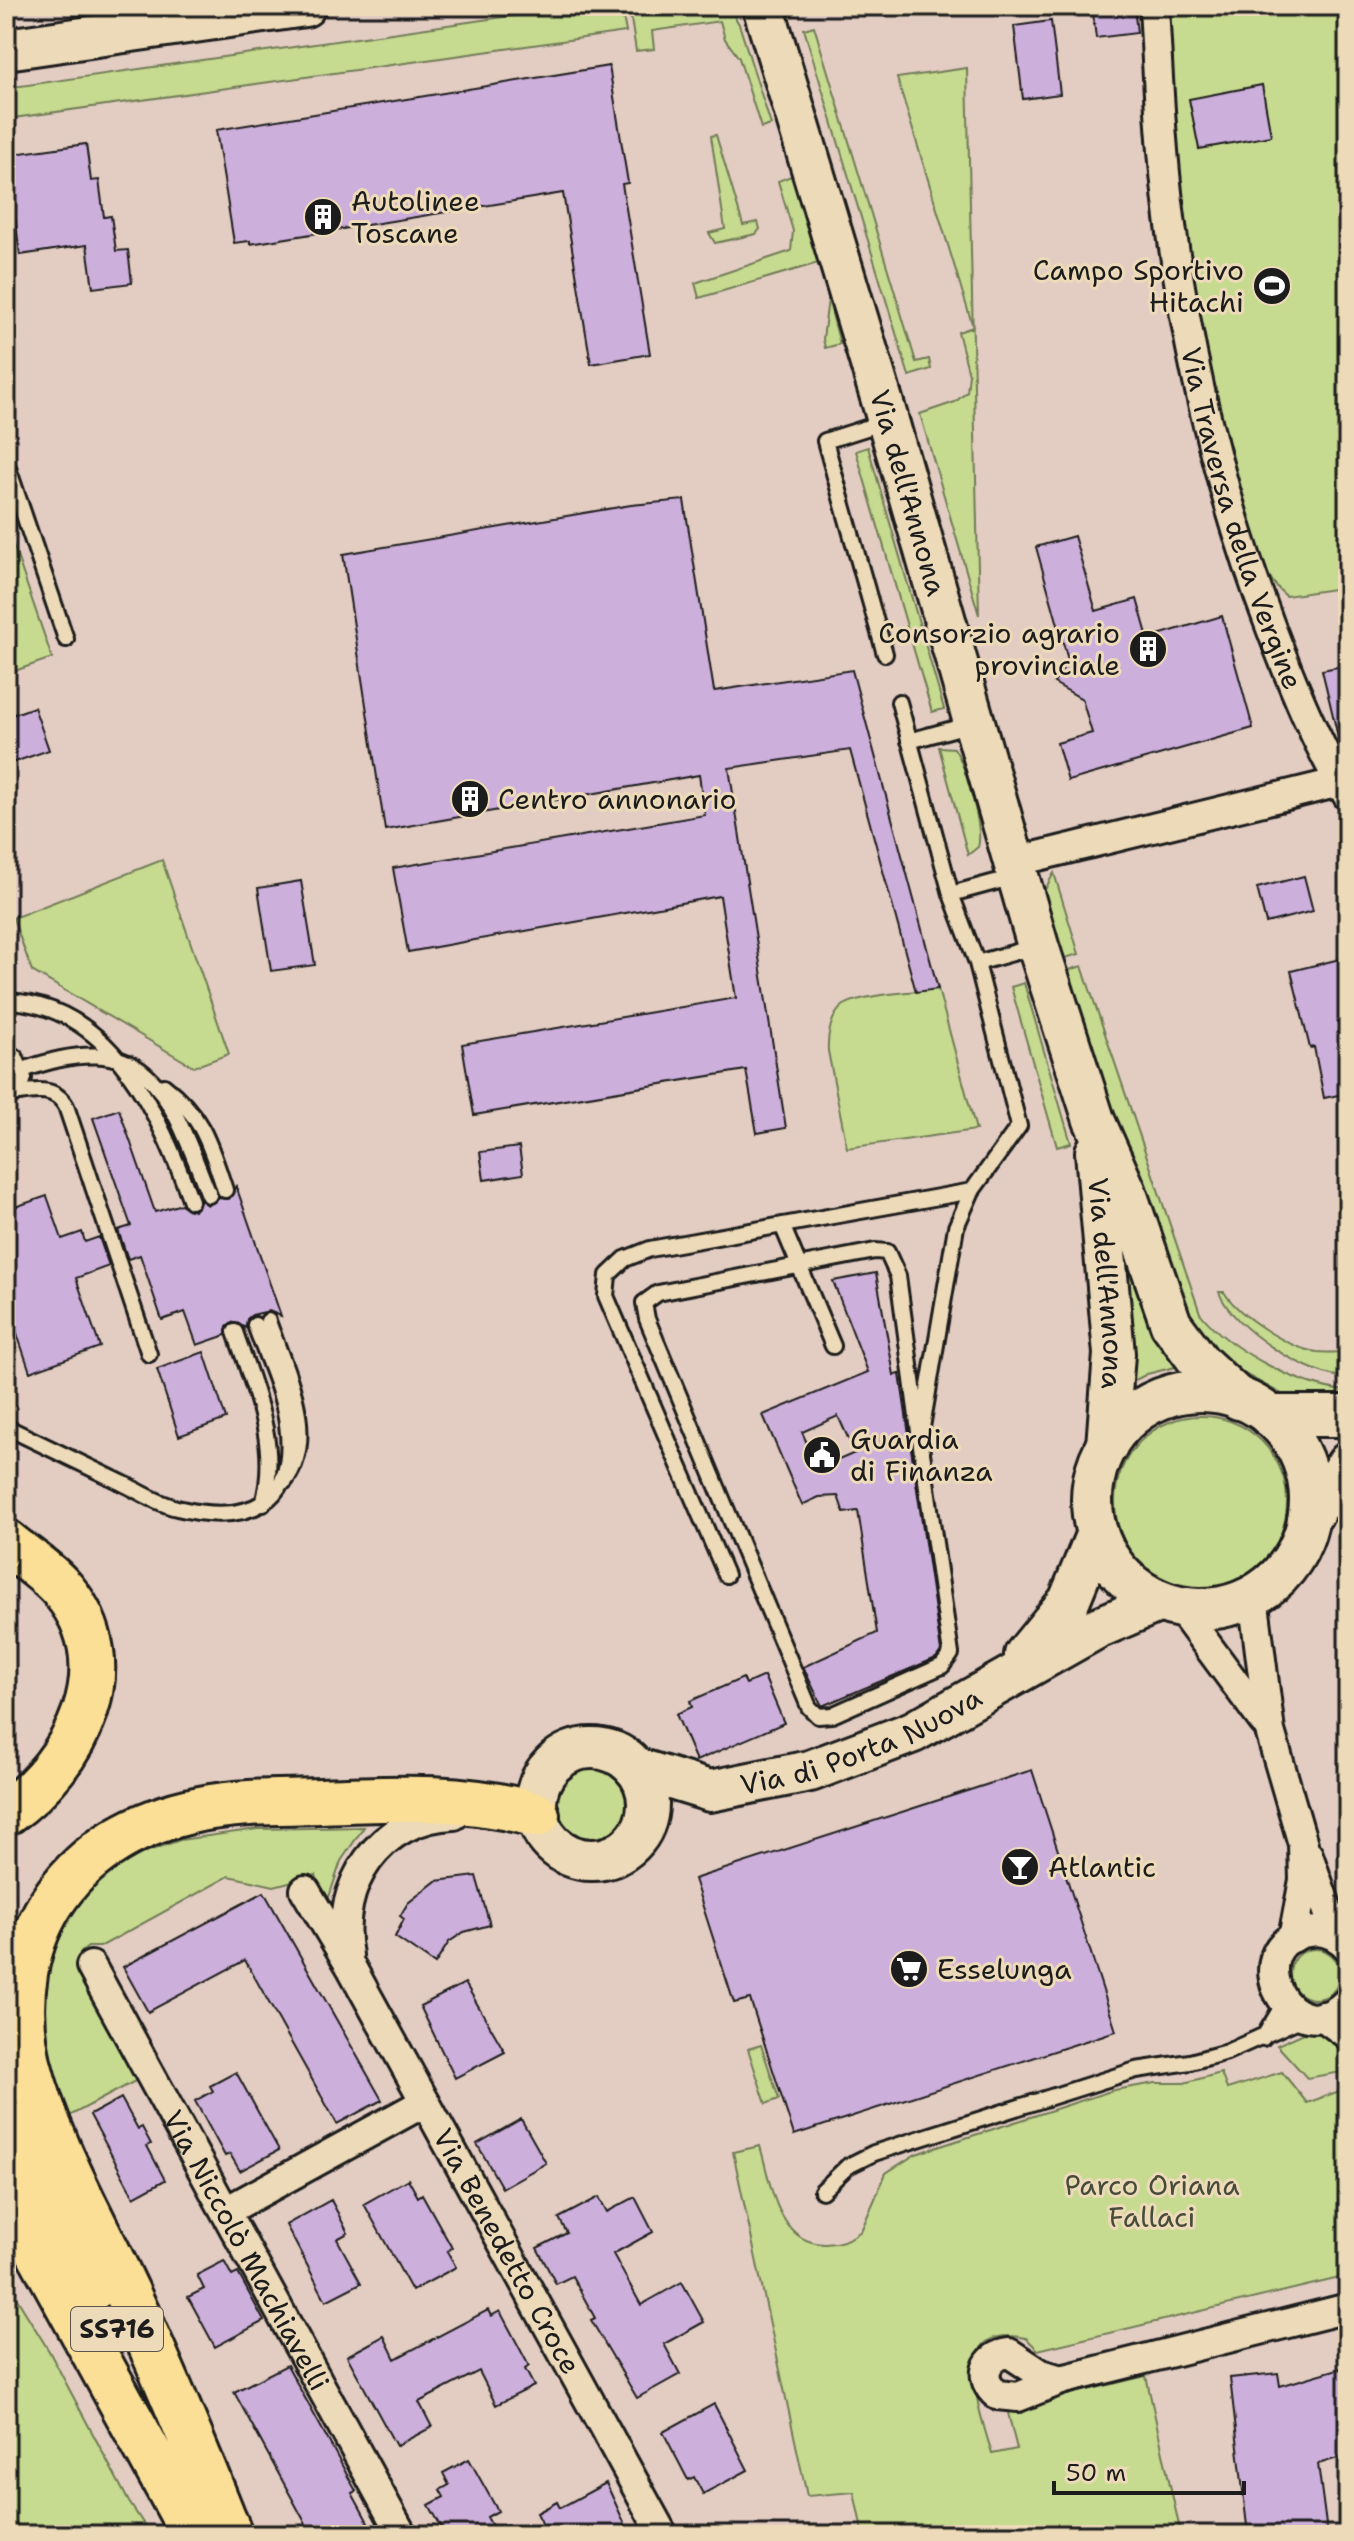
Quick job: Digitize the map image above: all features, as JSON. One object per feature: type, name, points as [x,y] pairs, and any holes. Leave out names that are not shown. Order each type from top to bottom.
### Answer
[{"type":"highway","points":[[6,1813],[44,1781],[68,1750],[86,1713],[92,1671],[85,1633],[72,1603],[50,1576],[11,1549]]},
{"type":"highway","points":[[230,2535],[166,2376],[55,2138],[31,2075],[20,2020],[21,1988],[26,1956],[40,1917],[68,1875],[88,1857],[142,1825],[177,1814],[239,1804],[421,1798],[470,1799],[539,1821]]},
{"type":"highway","name":"SS716","points":[[6,2123],[230,2535]]},
{"type":"highway","name":"SS716","points":[[6,2192],[194,2535]]},
{"type":"highway","points":[[6,2237],[61,2328],[112,2387]]},
{"type":"street","points":[[6,49],[305,6]]},
{"type":"street","name":"Via Traversa della Vergine","points":[[1016,869],[1344,789],[1301,709],[1231,518],[1215,456],[1189,341],[1172,233],[1154,6]]},
{"type":"street","name":"Via dell'Annona","points":[[767,10],[1038,946],[1094,1120],[1125,1190],[1171,1324],[1200,1363],[1287,1434],[1303,1463],[1310,1495],[1308,1520],[1292,1561],[1275,1581],[1253,1596],[1213,1609],[1169,1604],[1121,1574],[1097,1533],[1093,1489],[1107,1446],[1114,1354],[1094,1120]]},
{"type":"street","name":"Via dell'Annona","points":[[1107,1446],[1131,1417],[1164,1398],[1202,1392],[1255,1408]]},
{"type":"street","points":[[1255,1408],[1348,1416]]},
{"type":"street","points":[[1308,1520],[1348,1463]]},
{"type":"street","name":"Via di Porta Nuova","points":[[1006,1676],[1069,1601],[1097,1533]]},
{"type":"street","points":[[1253,1596],[1270,1731],[1303,1844],[1343,1942]]},
{"type":"street","points":[[1169,1604],[1270,1731]]},
{"type":"street","name":"Via di Porta Nuova","points":[[710,1791],[635,1768],[621,1756],[603,1749],[583,1748],[565,1754],[550,1766],[540,1782],[539,1821],[561,1851],[590,1860],[615,1855],[641,1832],[710,1791],[810,1771],[884,1745],[959,1708],[1006,1676],[1095,1629],[1169,1604]]},
{"type":"street","points":[[635,1768],[645,1785],[648,1805],[641,1832]]},
{"type":"street","name":"Via Benedetto Croce","points":[[351,1967],[344,1922],[349,1893],[365,1863],[403,1827],[431,1817],[473,1814],[539,1821]]},
{"type":"street","points":[[1293,1938],[1304,1880],[1303,1844]]},
{"type":"street","name":"Via Benedetto Croce","points":[[305,1890],[351,1967],[663,2535]]},
{"type":"street","points":[[1343,1942],[1315,1931],[1293,1938],[1282,1947],[1273,1966],[1275,1988],[1304,2012],[1348,2035]]},
{"type":"street","name":"Via Niccolò Machiavelli","points":[[91,1966],[402,2535]]},
{"type":"street","points":[[1304,2012],[1336,2011],[1348,2001]]},
{"type":"street","points":[[226,2211],[425,2102]]},
{"type":"street","points":[[1061,2380],[1348,2308]]},
{"type":"lane","points":[[885,654],[825,441],[888,421]]},
{"type":"lane","points":[[6,462],[66,639]]},
{"type":"lane","points":[[899,702],[951,894],[977,963],[1019,1119],[1012,1139],[972,1191],[953,1236],[920,1439]]},
{"type":"lane","points":[[909,741],[975,723]]},
{"type":"lane","points":[[951,894],[1016,869]]},
{"type":"lane","points":[[977,963],[1038,946]]},
{"type":"lane","points":[[6,1001],[63,1016],[119,1059],[164,1129],[191,1201]]},
{"type":"lane","points":[[6,1051],[16,1058],[23,1070],[23,1084],[9,1096]]},
{"type":"lane","points":[[23,1070],[50,1061],[89,1055],[119,1059],[141,1068],[193,1111],[207,1136],[225,1190]]},
{"type":"lane","points":[[141,1068],[166,1095],[209,1195]]},
{"type":"lane","points":[[9,1096],[48,1091],[62,1098],[149,1354]]},
{"type":"lane","points":[[726,1575],[606,1296],[605,1282],[617,1265],[641,1252],[972,1191]]},
{"type":"lane","points":[[782,1225],[833,1346]]},
{"type":"lane","points":[[875,1251],[891,1256],[898,1276],[920,1439],[951,1654],[942,1666],[832,1715],[818,1716],[809,1707],[644,1308],[647,1298],[658,1293],[875,1251]]},
{"type":"lane","points":[[6,1427],[174,1507],[218,1516],[263,1505],[278,1491],[285,1476],[287,1420],[262,1323]]},
{"type":"lane","points":[[235,1332],[265,1422],[270,1462],[263,1505]]},
{"type":"lane","points":[[1263,2038],[1304,2012]]},
{"type":"lane","points":[[822,2191],[848,2166],[874,2153],[1136,2070],[1205,2059],[1263,2038],[1304,2012]]},
{"type":"green space","points":[[581,6],[621,6],[626,32],[6,119],[6,88]]},
{"type":"green space","points":[[629,6],[728,6],[739,24],[771,125],[761,128],[739,58],[725,39],[720,21],[652,31],[654,49],[636,51]]},
{"type":"green space","name":"Campo Sportivo Hitachi","points":[[1163,6],[1348,6],[1348,587],[1286,596],[1270,578],[1256,545],[1227,449],[1200,324],[1181,197]]},
{"type":"green space","points":[[814,26],[916,362],[929,359],[931,369],[909,376],[804,29]]},
{"type":"green space","points":[[967,68],[973,326],[897,78]]},
{"type":"green space","points":[[716,135],[743,225],[758,222],[760,229],[756,234],[715,243],[709,233],[725,229],[711,136]]},
{"type":"green space","points":[[791,176],[818,263],[699,298],[695,283],[791,251],[793,231],[778,181]]},
{"type":"green space","points":[[828,299],[840,344],[825,348],[823,339]]},
{"type":"green space","points":[[973,327],[979,615],[920,414],[955,402],[967,392],[969,374],[958,332]]},
{"type":"green space","points":[[868,447],[944,709],[932,712],[856,451]]},
{"type":"green space","points":[[6,524],[52,658],[6,674]]},
{"type":"green space","points":[[939,747],[954,748],[972,797],[979,839],[978,847],[968,855]]},
{"type":"green space","points":[[162,860],[229,1054],[194,1067],[32,971],[13,918]]},
{"type":"green space","points":[[1054,873],[1079,954],[1058,960],[1043,893]]},
{"type":"green space","points":[[1082,966],[1200,1313],[1247,1353],[1309,1383],[1348,1391],[1348,1402],[1289,1398],[1217,1359],[1188,1331],[1063,972]]},
{"type":"green space","points":[[1024,983],[1071,1143],[1057,1147],[1011,987]]},
{"type":"green space","points":[[938,989],[976,1130],[847,1148],[828,1051],[829,1032],[836,1014],[844,1005],[863,998]]},
{"type":"green space","points":[[1113,1189],[1179,1366],[1147,1374],[1128,1384]]},
{"type":"green space","points":[[1219,1292],[1224,1292],[1241,1311],[1279,1338],[1317,1352],[1348,1352],[1348,1377],[1314,1369],[1274,1348],[1239,1321]]},
{"type":"green space","points":[[1201,1416],[1234,1423],[1262,1441],[1280,1469],[1287,1502],[1280,1535],[1262,1563],[1234,1581],[1201,1588],[1168,1581],[1140,1563],[1122,1535],[1115,1502],[1122,1469],[1140,1441],[1168,1423]]},
{"type":"green space","points":[[592,1765],[607,1768],[620,1776],[628,1789],[631,1804],[628,1819],[620,1832],[607,1840],[592,1843],[577,1840],[564,1832],[556,1819],[553,1804],[556,1789],[564,1776],[577,1768]]},
{"type":"green space","points":[[364,1827],[341,1861],[326,1906],[316,1875],[274,1886],[229,1876],[100,1947],[88,1947],[80,1953],[139,2079],[60,2121],[32,2027],[68,1902],[126,1859],[180,1840],[257,1829]]},
{"type":"green space","points":[[1315,1949],[1333,1956],[1340,1974],[1333,1992],[1315,1999],[1297,1992],[1290,1974],[1297,1956]]},
{"type":"green space","points":[[1304,2033],[1321,2034],[1345,2048],[1348,2071],[1307,2078],[1277,2045]]},
{"type":"green space","points":[[761,2045],[779,2099],[766,2104],[748,2049]]},
{"type":"green space","name":"Parco Oriana Fallaci","points":[[1282,2072],[1307,2103],[1342,2090],[1348,2108],[1348,2276],[1038,2350],[1026,2338],[1001,2336],[985,2343],[977,2356],[974,2374],[976,2394],[992,2454],[1017,2449],[1007,2409],[1146,2376],[1180,2530],[1152,2535],[863,2535],[854,2492],[807,2496],[733,2152],[760,2146],[773,2193],[786,2223],[796,2234],[809,2241],[835,2243],[861,2231],[886,2173],[916,2154],[1114,2090],[1156,2083],[1184,2083],[1221,2073],[1227,2089]]},
{"type":"green space","points":[[6,2281],[49,2351],[129,2502],[151,2535],[6,2535]]},
{"type":"building","points":[[1092,6],[1134,6],[1137,33],[1096,38]]},
{"type":"building","points":[[1051,21],[1060,94],[1023,99],[1014,26]]},
{"type":"building","name":"Autolinee Toscane","points":[[609,66],[628,183],[622,184],[650,354],[591,364],[563,193],[250,244],[250,241],[234,243],[216,130]]},
{"type":"building","points":[[1262,85],[1271,136],[1199,149],[1189,99]]},
{"type":"building","points":[[86,144],[91,181],[99,180],[104,217],[111,216],[116,251],[128,250],[132,283],[93,288],[87,245],[20,255],[15,217],[8,218],[6,155]]},
{"type":"building","name":"Centro annonario","points":[[684,500],[714,691],[852,670],[938,989],[916,992],[850,750],[729,768],[786,1128],[757,1133],[746,1070],[474,1115],[462,1044],[736,998],[720,896],[408,952],[393,868],[705,815],[699,775],[385,830],[343,554],[631,505]]},
{"type":"building","name":"Consorzio agrario provinciale","points":[[1074,536],[1096,611],[1137,599],[1148,638],[1222,616],[1253,728],[1068,781],[1057,743],[1092,733],[1082,699],[1054,683],[1068,660],[1036,547]]},
{"type":"building","points":[[1348,665],[1348,749],[1341,749],[1322,670]]},
{"type":"building","points":[[34,707],[49,750],[6,765],[6,717]]},
{"type":"building","points":[[1304,876],[1313,911],[1266,923],[1257,888]]},
{"type":"building","points":[[301,881],[315,965],[271,971],[258,888]]},
{"type":"building","points":[[1348,957],[1348,1009],[1344,1010],[1348,1027],[1348,1093],[1324,1098],[1314,1047],[1310,1048],[1291,971]]},
{"type":"building","points":[[119,1109],[155,1212],[181,1204],[194,1211],[201,1200],[208,1205],[219,1198],[229,1199],[236,1186],[281,1316],[269,1311],[252,1315],[247,1319],[246,1328],[232,1322],[227,1326],[226,1335],[197,1345],[185,1312],[162,1320],[140,1255],[128,1259],[118,1230],[131,1226],[93,1118]]},
{"type":"building","points":[[519,1147],[523,1174],[484,1180],[480,1152]]},
{"type":"building","points":[[47,1196],[62,1239],[82,1232],[85,1242],[99,1237],[109,1266],[76,1278],[100,1347],[30,1372],[6,1301],[6,1210]]},
{"type":"building","points":[[876,1273],[894,1375],[900,1374],[941,1651],[936,1658],[822,1706],[803,1667],[877,1633],[858,1511],[844,1513],[838,1496],[819,1497],[802,1505],[763,1415],[868,1372],[833,1281]],"holes":[[[838,1416],[855,1453],[818,1469],[802,1432]]]},
{"type":"building","points":[[204,1352],[226,1419],[179,1436],[157,1369]]},
{"type":"building","points":[[764,1676],[784,1723],[696,1761],[676,1714],[692,1707],[690,1701],[743,1678],[746,1684]]},
{"type":"building","name":"Esselunga","points":[[1032,1770],[1116,2031],[794,2135],[750,1999],[734,2003],[694,1879]]},
{"type":"building","points":[[476,1876],[490,1925],[464,1932],[449,1942],[435,1964],[395,1937],[404,1919],[400,1916],[408,1903],[436,1881]]},
{"type":"building","points":[[264,1892],[382,2100],[337,2124],[245,1960],[148,2012],[123,1967]]},
{"type":"building","points":[[465,1983],[505,2052],[455,2078],[420,2006]]},
{"type":"building","points":[[236,2072],[279,2150],[240,2171],[230,2154],[225,2156],[195,2101],[213,2091],[210,2086]]},
{"type":"building","points":[[121,2098],[138,2129],[142,2127],[151,2144],[147,2146],[165,2180],[134,2197],[90,2115]]},
{"type":"building","points":[[521,2119],[546,2163],[502,2188],[477,2144]]},
{"type":"building","points":[[408,2179],[418,2197],[422,2194],[452,2248],[447,2251],[456,2267],[412,2291],[364,2204]]},
{"type":"building","points":[[599,2197],[607,2212],[635,2197],[653,2232],[613,2254],[641,2305],[682,2282],[704,2322],[664,2344],[680,2374],[637,2398],[591,2320],[595,2318],[572,2276],[556,2284],[537,2248],[567,2233],[559,2218]]},
{"type":"building","points":[[331,2200],[348,2233],[337,2239],[361,2283],[326,2301],[286,2225]]},
{"type":"building","points":[[224,2261],[232,2276],[238,2273],[264,2321],[215,2347],[188,2297],[204,2289],[197,2275]]},
{"type":"building","points":[[488,2310],[491,2316],[500,2311],[529,2366],[525,2369],[534,2386],[496,2405],[479,2371],[419,2402],[432,2427],[396,2446],[347,2356],[384,2336],[395,2359]]},
{"type":"building","points":[[287,2365],[356,2491],[352,2493],[375,2535],[312,2535],[234,2392]]},
{"type":"building","points":[[1348,2366],[1348,2455],[1318,2464],[1327,2532],[1248,2535],[1230,2378],[1278,2373],[1280,2386]]},
{"type":"building","points":[[714,2404],[748,2470],[703,2494],[694,2477],[688,2480],[663,2432]]},
{"type":"building","points":[[469,2459],[498,2511],[487,2517],[497,2535],[446,2535],[429,2505],[444,2497],[440,2490],[449,2485],[443,2473]]},
{"type":"building","points":[[606,2483],[630,2535],[548,2535],[537,2513],[557,2502],[560,2508]]},
{"type":"place","name":"Autolinee Toscane","points":[[323,217]]},
{"type":"place","name":"Campo Sportivo Hitachi","points":[[1272,286]]},
{"type":"place","name":"Consorzio agrario provinciale","points":[[1148,649]]},
{"type":"place","name":"Centro annonario","points":[[470,799]]},
{"type":"place","name":"Guardia di Finanza","points":[[822,1455]]},
{"type":"place","name":"Atlantic","points":[[1020,1867]]},
{"type":"place","name":"Esselunga","points":[[909,1969]]}]
